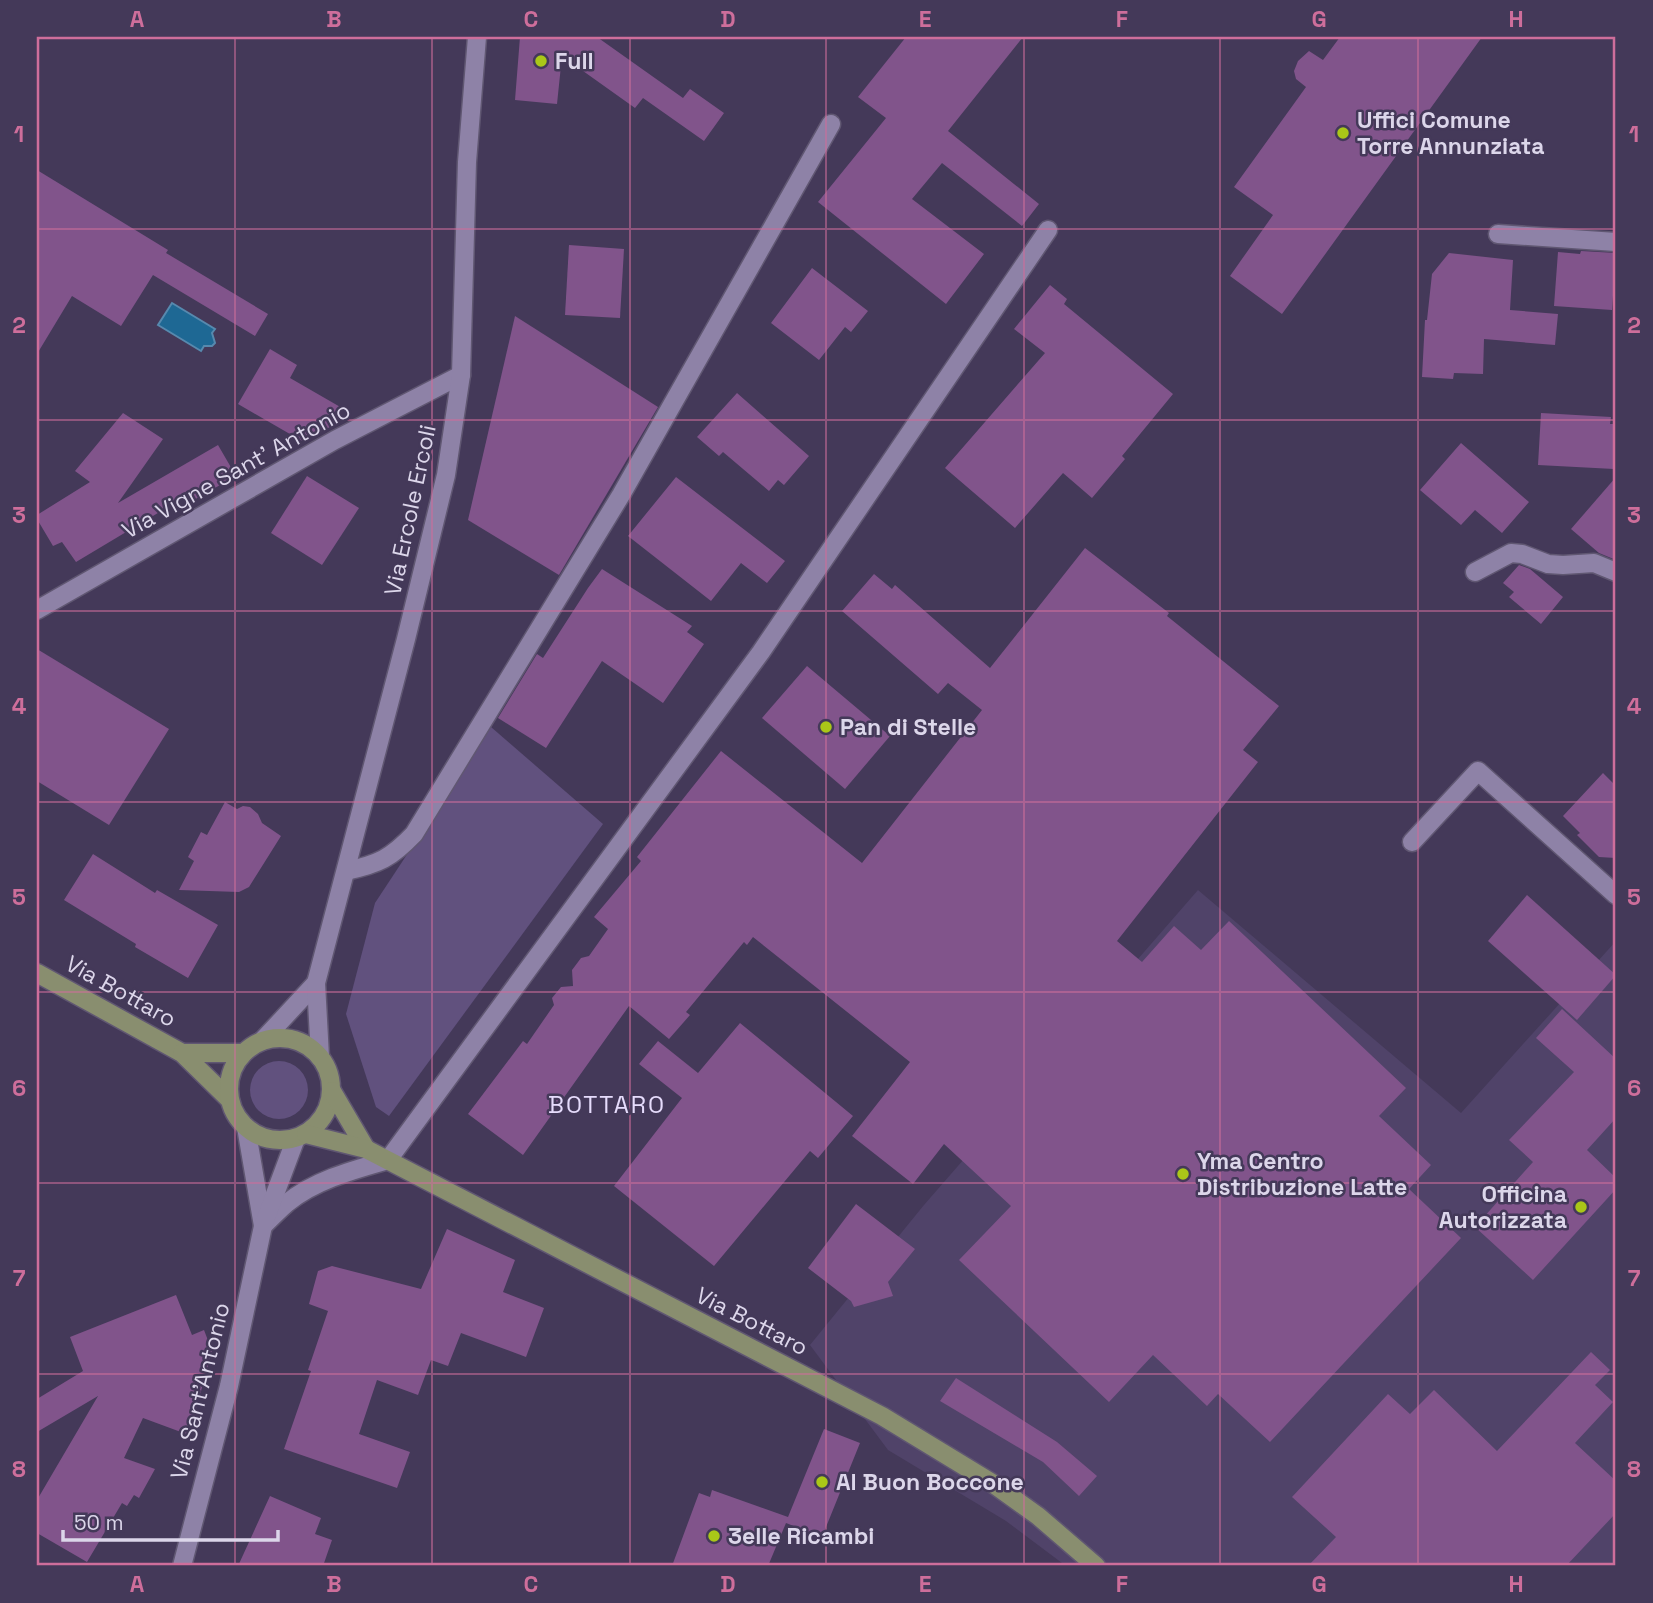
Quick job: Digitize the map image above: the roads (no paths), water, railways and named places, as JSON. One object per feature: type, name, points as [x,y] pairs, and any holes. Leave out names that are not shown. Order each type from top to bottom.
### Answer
[{"type":"main road","name":"Via Bottaro","points":[[37,973],[182,1053],[230,1100]]},
{"type":"main road","points":[[278,1038],[294,1040],[308,1046],[320,1057],[331,1079],[332,1091],[328,1108],[301,1136],[283,1141],[270,1140],[246,1128],[233,1110],[229,1083],[234,1067],[243,1054],[262,1041],[278,1038]]},
{"type":"main road","name":"Via Bottaro","points":[[182,1053],[243,1054]]},
{"type":"main road","points":[[332,1091],[366,1149]]},
{"type":"main road","name":"Via Bottaro","points":[[301,1136],[366,1149],[882,1416],[992,1483],[1038,1516],[1096,1566]]},
{"type":"street","name":"Via Ercole Ercoli","points":[[320,1057],[316,983],[446,475],[461,375],[467,162],[477,37]]},
{"type":"street","points":[[346,871],[377,864],[396,853],[414,834],[621,495],[831,124]]},
{"type":"street","points":[[263,1226],[288,1202],[317,1184],[388,1160],[761,652],[1048,230]]},
{"type":"street","points":[[1498,234],[1616,242]]},
{"type":"street","name":"Via Vigne Sant' Antonio","points":[[37,610],[335,440],[461,375]]},
{"type":"street","points":[[1475,572],[1511,553],[1522,554],[1548,564],[1594,563],[1616,572]]},
{"type":"street","points":[[1412,842],[1478,771],[1616,895]]},
{"type":"street","name":"Via Ercole Ercoli","points":[[262,1041],[316,983]]},
{"type":"street","name":"Via Sant'Antonio","points":[[246,1128],[263,1226]]},
{"type":"street","name":"Via Sant'Antonio","points":[[182,1566],[229,1386],[263,1226],[301,1136]]},
{"type":"water","points":[[172,303],[215,329],[212,333],[215,343],[212,346],[204,346],[201,351],[158,325]]},
{"type":"place","name":"Full","points":[[541,61]]},
{"type":"place","name":"Uffici Comune Torre Annunziata","points":[[1343,133]]},
{"type":"place","name":"Pan di Stelle","points":[[826,727]]},
{"type":"place","name":"Yma Centro Distribuzione Latte","points":[[1183,1174]]},
{"type":"place","name":"Officina Autorizzata","points":[[1581,1207]]},
{"type":"place","name":"Al Buon Boccone","points":[[822,1482]]},
{"type":"place","name":"3elle Ricambi","points":[[714,1536]]},
{"type":"district","name":"BOTTARO","points":[[607,1105]]}]
